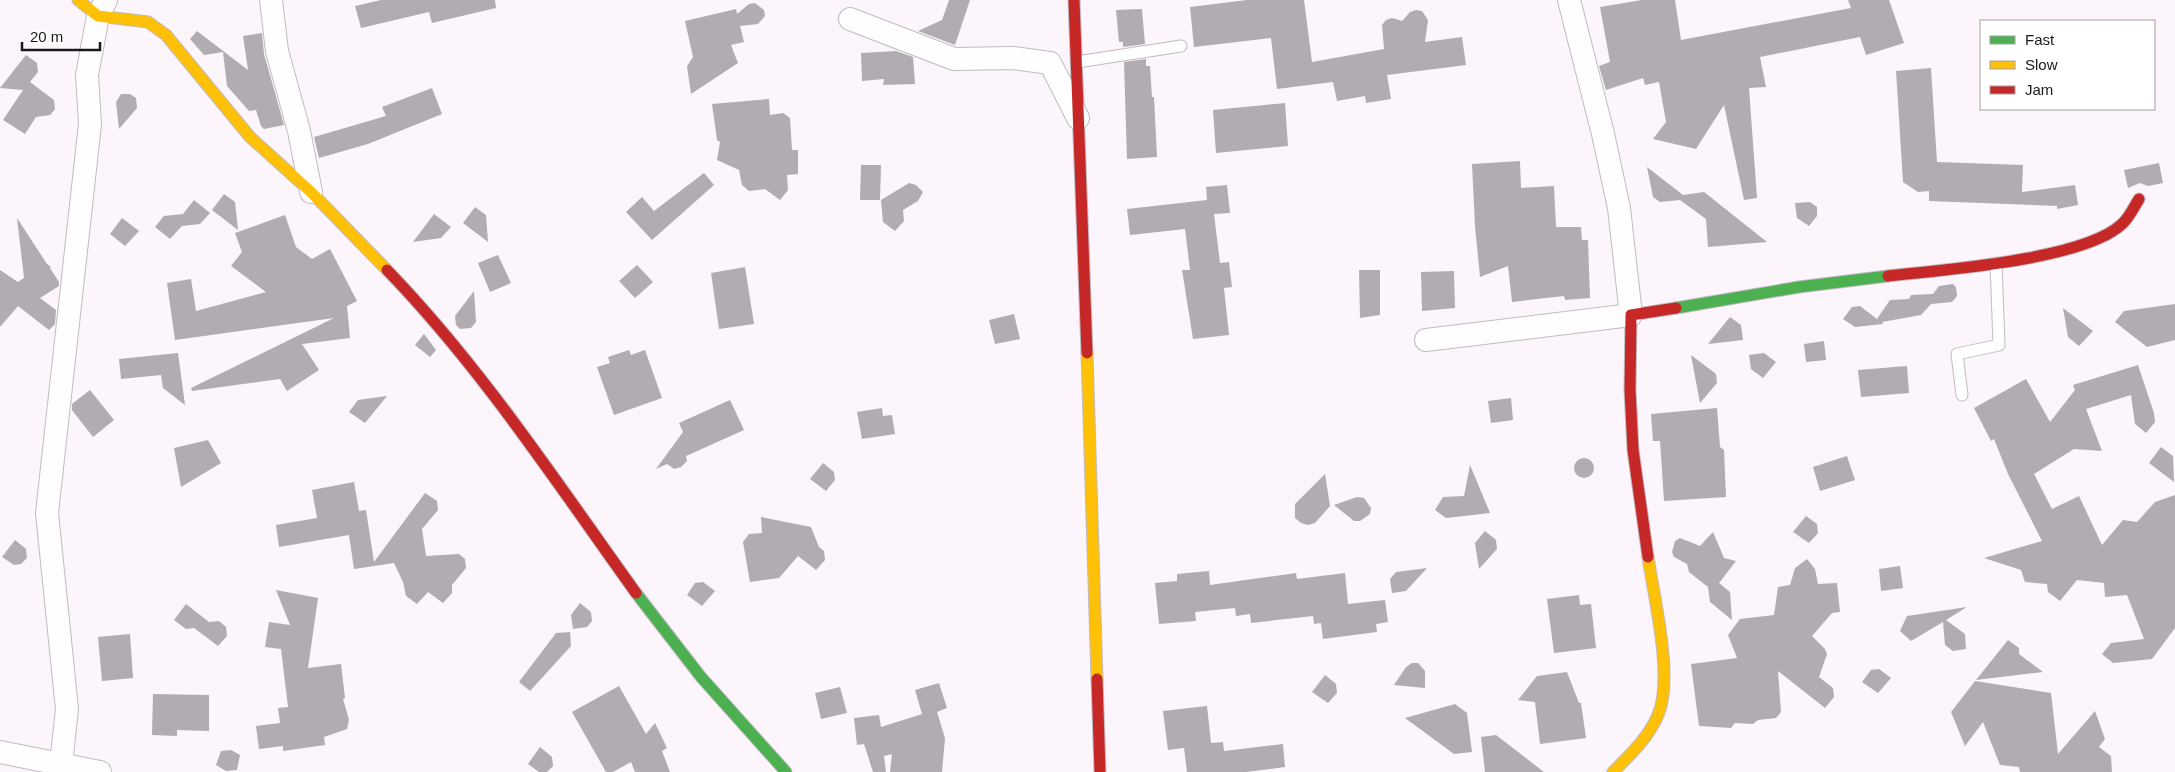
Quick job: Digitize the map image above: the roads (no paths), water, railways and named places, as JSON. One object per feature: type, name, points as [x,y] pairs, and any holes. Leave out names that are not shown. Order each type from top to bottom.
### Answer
[{"type":"street","points":[[78,0],[148,22],[166,36],[194,67],[211,91],[250,137],[311,192],[420,304],[503,409],[651,614],[701,677],[786,772]]},
{"type":"street","points":[[271,0],[277,51],[299,131],[311,192]]},
{"type":"street","points":[[1074,0],[1080,121],[1100,772]]},
{"type":"street","points":[[1569,0],[1603,134],[1619,208],[1631,315],[1630,390],[1634,450],[1664,671],[1662,704],[1650,729],[1635,751],[1613,772]]},
{"type":"street","points":[[62,764],[67,709],[47,513],[90,124],[87,75],[102,8]]},
{"type":"street","points":[[850,19],[954,59],[1013,58],[1050,63],[1080,121]]},
{"type":"street","points":[[1426,340],[1631,315],[1799,287],[1996,263],[2072,248],[2106,234],[2122,224],[2139,199]]},
{"type":"street","points":[[0,752],[100,772]]},
{"type":"lane","points":[[1077,62],[1181,46]]},
{"type":"lane","points":[[1962,395],[1957,354],[1999,345],[1996,263]]}]
